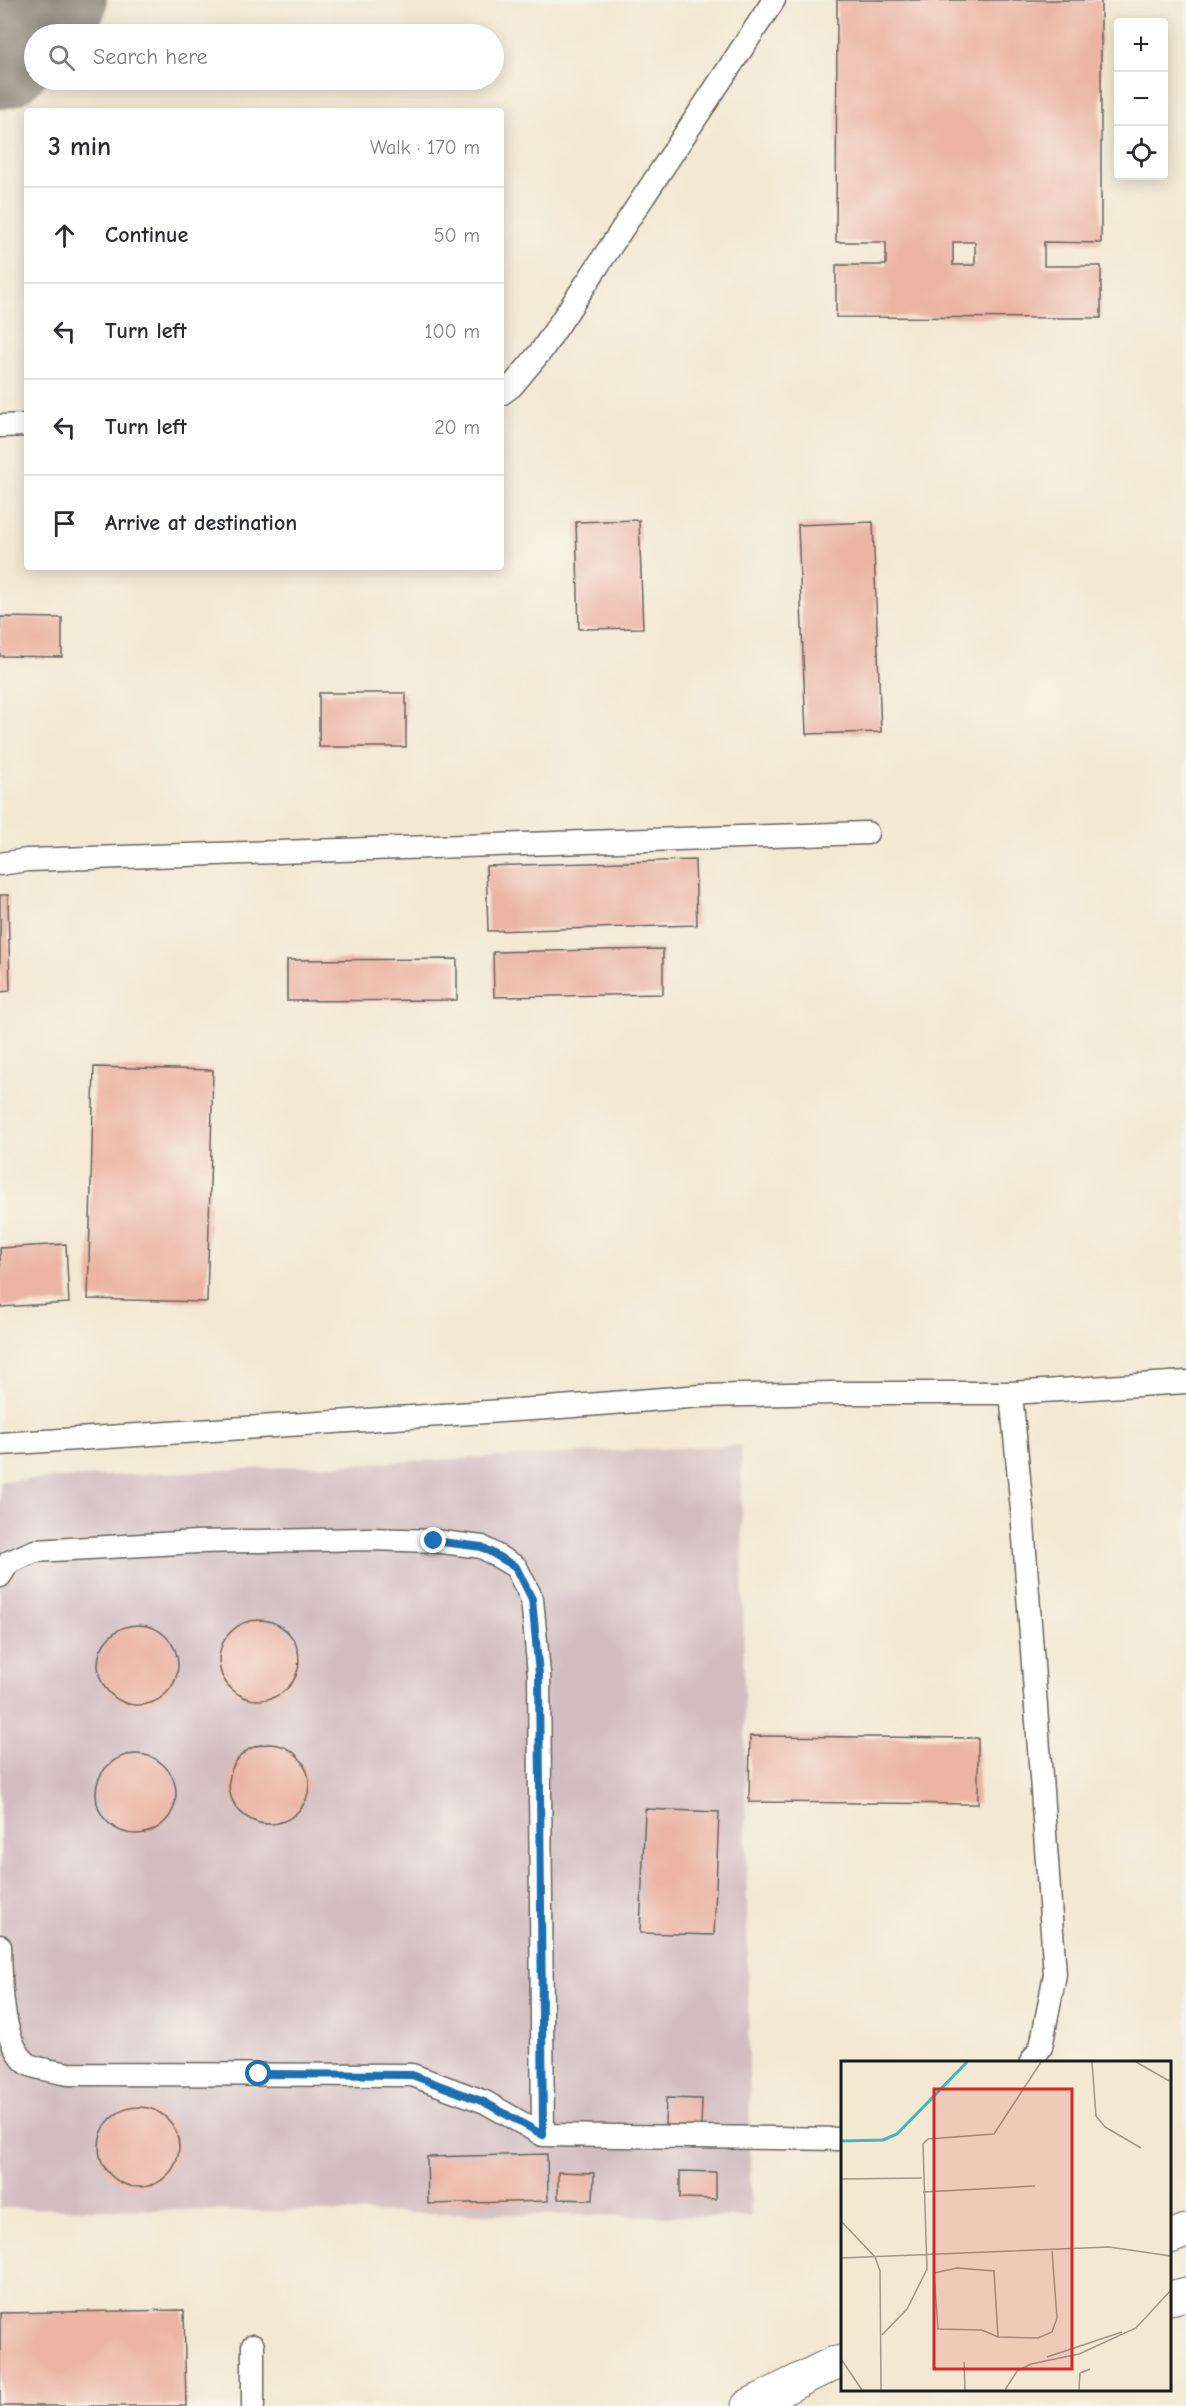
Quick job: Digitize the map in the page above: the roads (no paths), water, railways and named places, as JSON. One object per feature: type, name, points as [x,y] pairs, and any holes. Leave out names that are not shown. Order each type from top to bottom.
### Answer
[{"type":"street","points":[[1171,2237],[1186,2231]]},
{"type":"street","points":[[1171,2298],[1186,2294]]},
{"type":"street","points":[[748,2406],[839,2362]]},
{"type":"lane","points":[[504,392],[512,386],[542,350],[774,0]]},
{"type":"lane","points":[[0,426],[24,425]]},
{"type":"lane","points":[[0,864],[38,859],[867,833]]},
{"type":"lane","points":[[0,1444],[701,1396],[1011,1393],[1186,1382]]},
{"type":"lane","points":[[1011,1393],[1023,1522],[1054,1974],[1041,2047],[1032,2061]]},
{"type":"lane","points":[[0,1576],[9,1562],[35,1551],[197,1542],[347,1539],[434,1541],[482,1547],[516,1567],[532,1599],[539,1674],[543,2135]]},
{"type":"lane","points":[[0,1946],[2,2007],[9,2041],[28,2064],[69,2074],[412,2075],[484,2102],[543,2135],[841,2139]]},
{"type":"lane","points":[[253,2346],[253,2406]]}]
